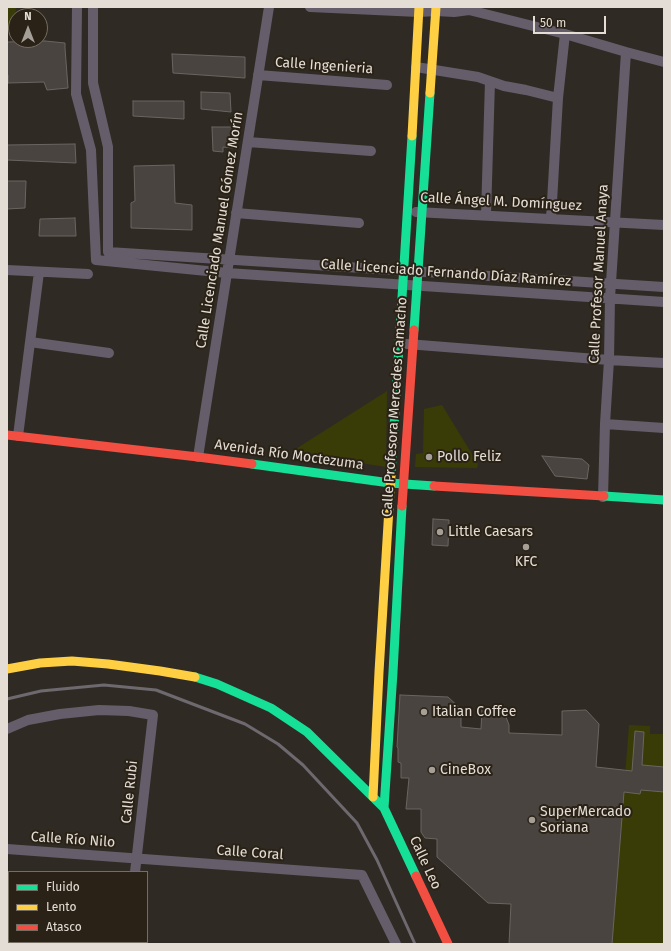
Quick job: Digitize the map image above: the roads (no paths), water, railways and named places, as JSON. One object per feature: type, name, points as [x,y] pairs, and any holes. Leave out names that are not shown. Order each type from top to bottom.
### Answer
[{"type":"street","name":"Calle Licenciado Fernando Díaz Ramírez","points":[[77,7],[76,94],[91,150],[96,260],[227,273],[664,302]]},
{"type":"street","name":"Calle Licenciado Fernando Díaz Ramírez","points":[[93,7],[93,83],[108,147],[108,252],[664,287]]},
{"type":"street","name":"Calle Licenciado Manuel Gómez Morín","points":[[198,457],[269,7]]},
{"type":"street","points":[[310,7],[436,9],[454,12],[468,10],[565,34],[664,62]]},
{"type":"street","name":"Calle Profesora Mercedes Camacho","points":[[373,797],[390,483],[408,211],[419,9]]},
{"type":"street","name":"Calle Profesora Mercedes Camacho","points":[[384,808],[403,484],[436,9]]},
{"type":"street","points":[[551,219],[558,98],[565,34]]},
{"type":"street","name":"Calle Profesor Manuel Anaya","points":[[603,497],[610,298],[626,52]]},
{"type":"street","points":[[416,67],[478,77],[504,86],[558,98]]},
{"type":"street","name":"Calle Ingenieria","points":[[258,75],[387,85]]},
{"type":"street","points":[[486,215],[490,82]]},
{"type":"street","points":[[248,142],[372,151]]},
{"type":"street","name":"Calle Ángel M. Domínguez","points":[[408,211],[664,225]]},
{"type":"street","points":[[236,214],[359,223]]},
{"type":"street","points":[[7,270],[88,274]]},
{"type":"street","points":[[18,436],[40,272]]},
{"type":"street","points":[[30,342],[109,353]]},
{"type":"street","points":[[399,343],[664,363]]},
{"type":"street","points":[[605,424],[664,428]]},
{"type":"street","name":"Avenida Río Moctezuma","points":[[7,435],[198,457],[390,483],[664,500]]},
{"type":"street","name":"Calle Leo","points":[[8,668],[40,663],[72,662],[108,664],[160,671],[190,676],[217,684],[271,708],[307,732],[384,808],[448,944]]},
{"type":"street","points":[[379,672],[393,672]]},
{"type":"street","name":"Calle Rubi","points":[[7,729],[28,720],[60,714],[99,710],[129,711],[153,715],[135,871]]},
{"type":"street","name":"Calle Río Nilo","points":[[7,849],[136,858]]},
{"type":"street","name":"Calle Coral","points":[[136,858],[362,875],[396,944]]},
{"type":"railway","points":[[7,699],[41,691],[104,685],[156,690],[245,724],[278,744],[303,765],[357,823],[377,860],[415,944]]},
{"type":"place","name":"Pollo Feliz","points":[[429,457]]},
{"type":"place","name":"Little Caesars","points":[[440,532]]},
{"type":"place","name":"KFC","points":[[526,547]]},
{"type":"place","name":"Italian Coffee","points":[[424,712]]},
{"type":"place","name":"CineBox","points":[[432,770]]},
{"type":"place","name":"SuperMercado Soriana","points":[[532,820]]}]
